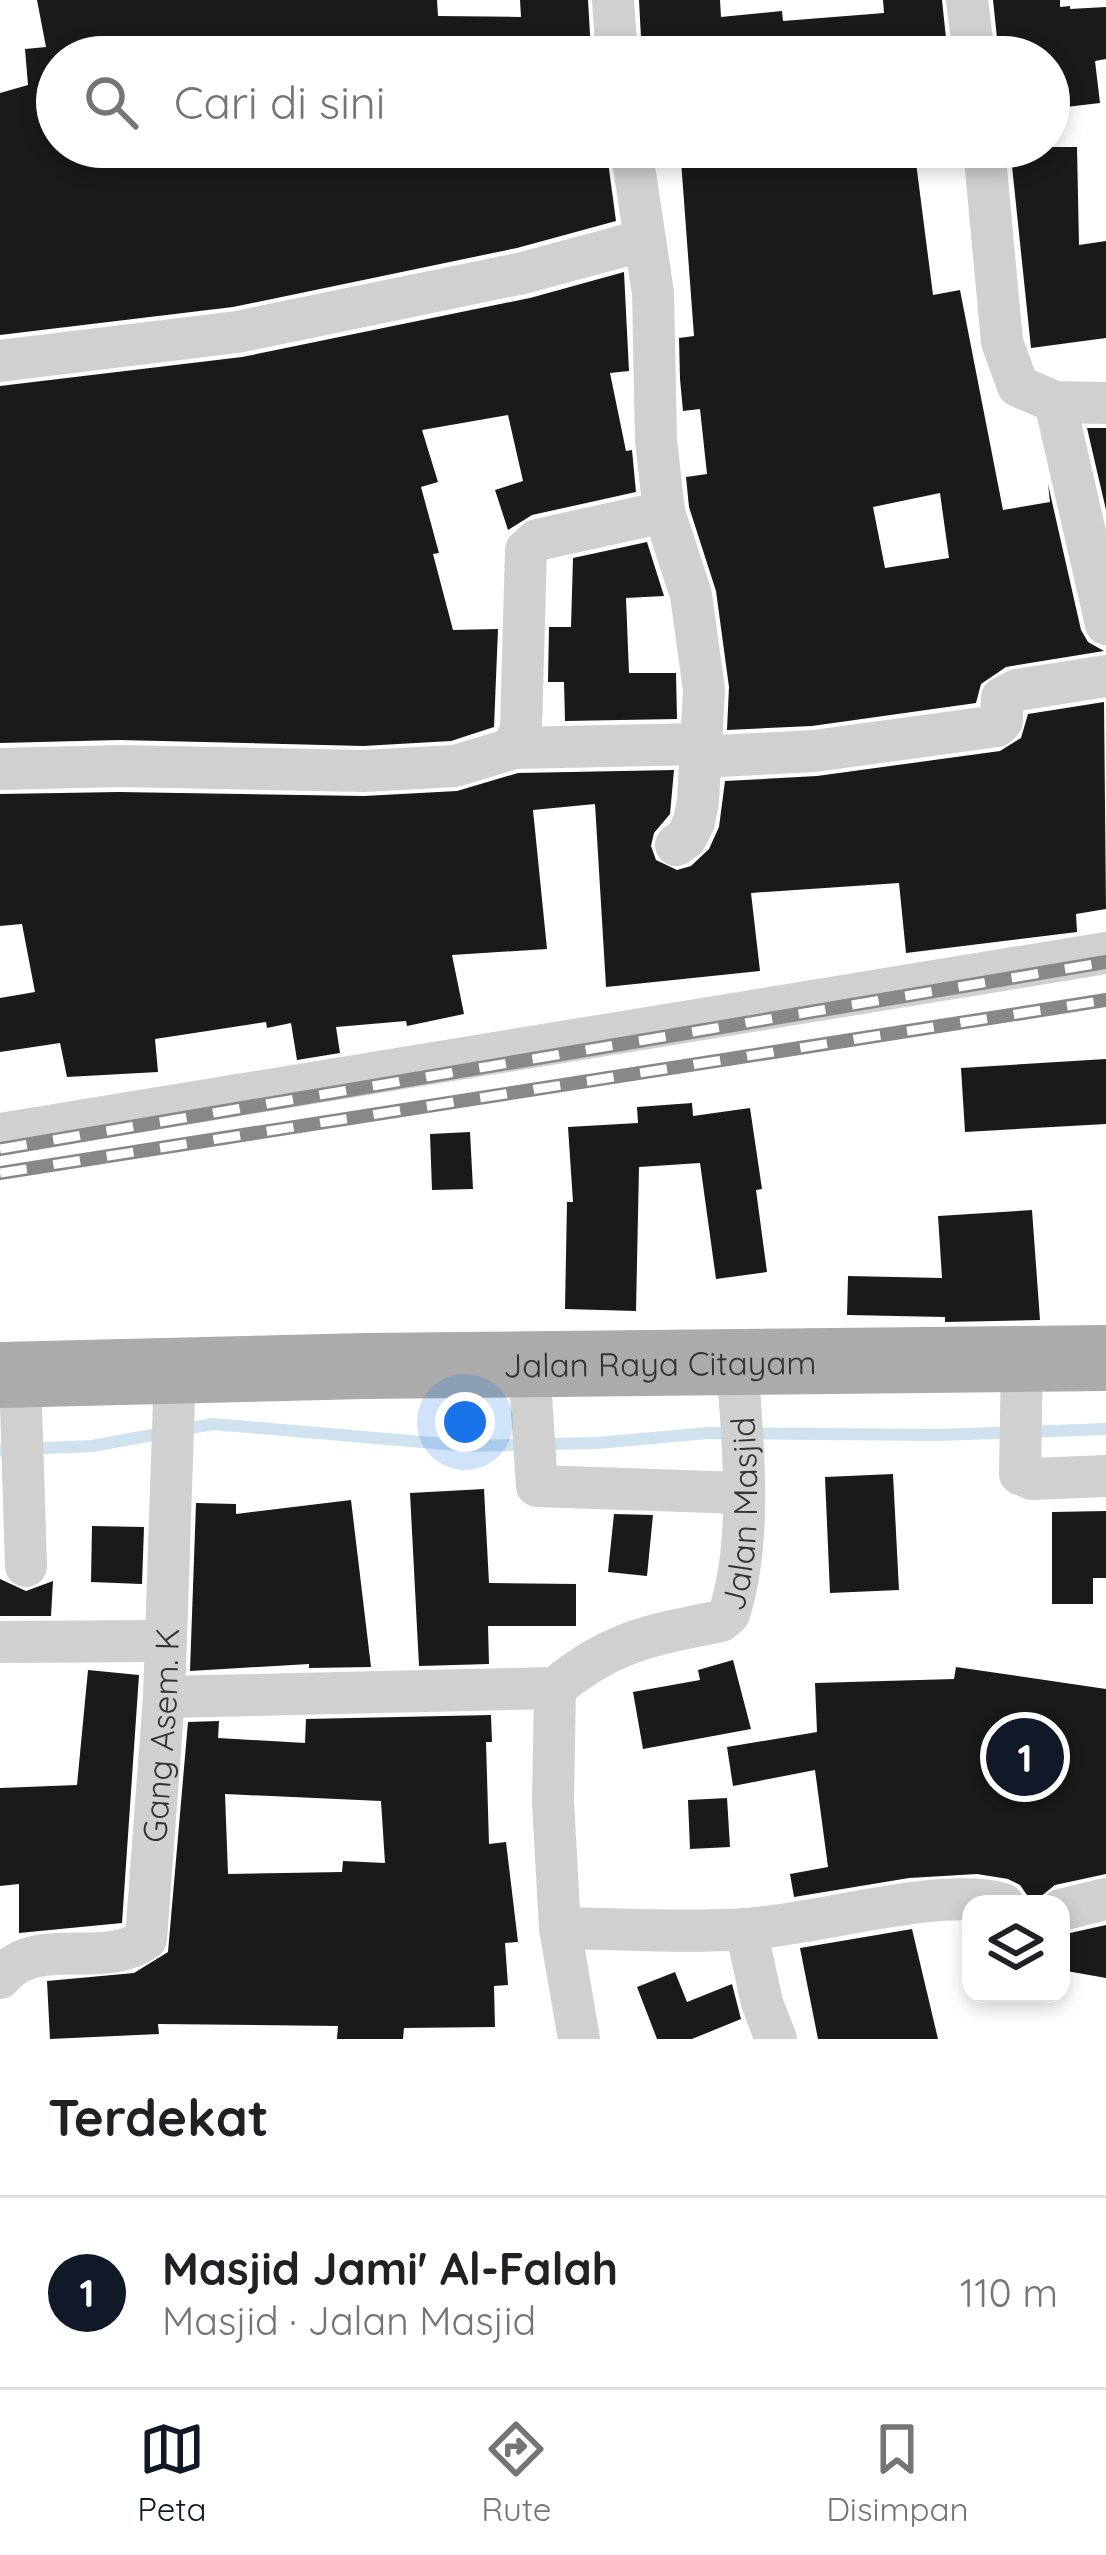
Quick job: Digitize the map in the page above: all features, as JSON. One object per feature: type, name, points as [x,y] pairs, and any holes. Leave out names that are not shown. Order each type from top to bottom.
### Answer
[{"type":"main road","name":"Jalan Raya Citayam","points":[[14,1382],[530,1376],[739,1384],[1022,1374],[1106,1358]]},
{"type":"street","points":[[613,0],[616,36]]},
{"type":"street","points":[[967,0],[971,36]]},
{"type":"street","points":[[635,168],[656,327],[656,440],[664,512],[682,559],[701,650],[704,690],[694,822],[676,845]]},
{"type":"street","points":[[986,168],[1002,341],[1018,386],[1055,402],[1106,403]]},
{"type":"street","points":[[0,361],[256,328],[523,273],[645,240]]},
{"type":"street","points":[[1055,402],[1106,624]]},
{"type":"street","points":[[514,748],[521,728],[526,550],[537,540],[664,512]]},
{"type":"street","points":[[0,769],[382,770],[454,766],[514,748],[814,751],[997,726],[1003,721],[1002,698],[1017,690],[1106,676]]},
{"type":"street","points":[[0,1134],[1106,953]]},
{"type":"street","points":[[1022,1374],[1020,1474],[1024,1478],[1106,1476]]},
{"type":"street","points":[[530,1376],[537,1486],[743,1483]]},
{"type":"street","name":"Gang Asem. K","points":[[0,1978],[22,1959],[116,1953],[146,1939],[164,1696],[174,1380]]},
{"type":"street","points":[[14,1382],[26,1566]]},
{"type":"street","name":"Jalan Masjid","points":[[555,1688],[605,1651],[645,1636],[721,1621],[729,1614],[740,1552],[743,1483],[739,1384]]},
{"type":"street","points":[[0,1642],[166,1640]]},
{"type":"street","points":[[164,1696],[555,1688],[560,1928],[579,2039]]},
{"type":"street","points":[[1070,1908],[1106,1899]]},
{"type":"street","points":[[560,1928],[746,1929],[962,1901]]},
{"type":"street","points":[[746,1929],[762,2003],[776,2039]]},
{"type":"building","points":[[37,0],[437,0],[438,16],[521,17],[520,0],[588,0],[590,36],[44,36]]},
{"type":"building","points":[[639,0],[720,0],[721,17],[782,11],[783,21],[884,13],[883,0],[942,0],[946,36],[641,36]]},
{"type":"building","points":[[993,0],[1060,0],[1060,7],[1070,9],[1106,7],[1106,59],[1095,61],[1100,103],[1070,107],[1070,36],[997,36]]},
{"type":"building","points":[[36,48],[36,168],[609,168],[616,221],[517,248],[233,307],[0,335],[0,93],[28,85],[25,49]]},
{"type":"building","points":[[1070,147],[1077,147],[1079,245],[1106,241],[1106,338],[1031,348],[1012,168],[1070,168]]},
{"type":"building","points":[[682,168],[917,168],[933,295],[960,290],[1003,510],[1050,502],[1048,484],[1081,630],[1088,642],[1104,651],[1006,667],[981,684],[976,703],[812,726],[727,730],[729,687],[716,591],[689,507],[686,477],[707,474],[700,409],[683,411],[679,338],[694,336]],"holes":[[[940,493],[949,558],[885,568],[873,507]]]},
{"type":"building","points":[[624,272],[629,371],[610,373],[626,451],[632,450],[636,492],[532,515],[508,530],[495,490],[523,481],[508,415],[422,430],[438,482],[421,487],[453,630],[498,629],[494,727],[451,741],[363,746],[119,740],[0,743],[0,386],[242,357],[530,298]]},
{"type":"building","points":[[1087,428],[1106,428],[1106,510]]},
{"type":"building","points":[[647,542],[664,596],[626,598],[629,673],[676,673],[677,719],[565,721],[564,682],[548,682],[549,627],[571,627],[573,558]]},
{"type":"building","points":[[1104,702],[1106,909],[1076,914],[1077,932],[906,953],[899,883],[751,893],[760,971],[606,987],[595,804],[533,810],[547,949],[452,955],[464,1014],[407,1026],[406,1021],[336,1027],[340,1053],[297,1060],[291,1023],[267,1028],[266,1022],[155,1039],[158,1072],[67,1077],[60,1043],[0,1052],[0,998],[35,992],[22,924],[0,926],[0,794],[364,796],[457,791],[518,773],[674,770],[670,814],[654,833],[651,846],[656,860],[677,870],[691,866],[709,849],[719,827],[725,781],[817,776],[1000,751],[1021,738],[1028,714]]},
{"type":"building","points":[[1106,1059],[1106,1124],[965,1132],[961,1068]]},
{"type":"building","points":[[692,1103],[693,1116],[750,1108],[767,1272],[716,1279],[700,1163],[639,1167],[636,1311],[565,1309],[567,1202],[573,1202],[568,1127],[638,1123],[637,1107]]},
{"type":"building","points":[[470,1132],[473,1189],[432,1190],[430,1134]]},
{"type":"building","points":[[1032,1210],[1040,1320],[945,1322],[945,1317],[847,1315],[848,1276],[942,1278],[938,1216]]},
{"type":"building","points":[[893,1474],[899,1590],[830,1593],[825,1477]]},
{"type":"building","points":[[484,1489],[489,1583],[576,1584],[576,1626],[488,1626],[489,1664],[419,1666],[410,1493]]},
{"type":"building","points":[[351,1500],[371,1667],[309,1668],[309,1664],[190,1671],[196,1503],[236,1504],[236,1514]]},
{"type":"building","points":[[1106,1511],[1106,1578],[1093,1578],[1093,1604],[1052,1604],[1052,1512]]},
{"type":"building","points":[[614,1514],[653,1515],[647,1576],[608,1572]]},
{"type":"building","points":[[92,1526],[144,1527],[142,1584],[91,1582]]},
{"type":"building","points":[[0,1579],[26,1591],[53,1581],[51,1616],[0,1616]]},
{"type":"building","points":[[733,1660],[751,1729],[643,1749],[633,1692],[700,1680],[698,1670]]},
{"type":"building","points":[[956,1667],[1106,1689],[1106,1874],[1055,1885],[1042,1895],[1027,1895],[1008,1879],[977,1874],[909,1878],[794,1897],[790,1874],[828,1867],[815,1770],[733,1786],[727,1747],[817,1732],[815,1683],[954,1679]]},
{"type":"building","points":[[88,1670],[139,1675],[122,1923],[19,1933],[19,1884],[0,1886],[0,1788],[77,1785]]},
{"type":"building","points":[[491,1715],[492,1742],[486,1742],[489,1844],[506,1842],[518,1942],[505,1943],[508,1985],[494,1986],[495,2027],[404,2028],[403,2039],[337,2039],[338,2026],[158,2024],[159,2034],[50,2039],[47,1981],[134,1973],[168,1952],[188,1722],[219,1721],[218,1738],[305,1743],[306,1719]],"holes":[[[225,1794],[381,1801],[385,1863],[343,1861],[342,1872],[228,1874]]]},
{"type":"building","points":[[727,1798],[730,1847],[690,1849],[688,1800]]},
{"type":"building","points":[[1106,1925],[1106,1978],[1070,1972],[1070,1933]]},
{"type":"building","points":[[912,1929],[938,2039],[818,2039],[800,1948]]},
{"type":"building","points":[[675,1972],[687,2002],[732,1984],[741,2019],[692,2039],[657,2039],[637,1987]]},
{"type":"waterway","points":[[0,1450],[92,1446],[213,1424],[468,1446],[597,1443],[708,1433],[938,1435],[1106,1429]]},
{"type":"railway","points":[[0,1149],[1106,962]]},
{"type":"railway","points":[[0,1173],[1106,1000]]},
{"type":"place","name":"Masjid Jami' Al-Falah","points":[[1025,1757]]}]
